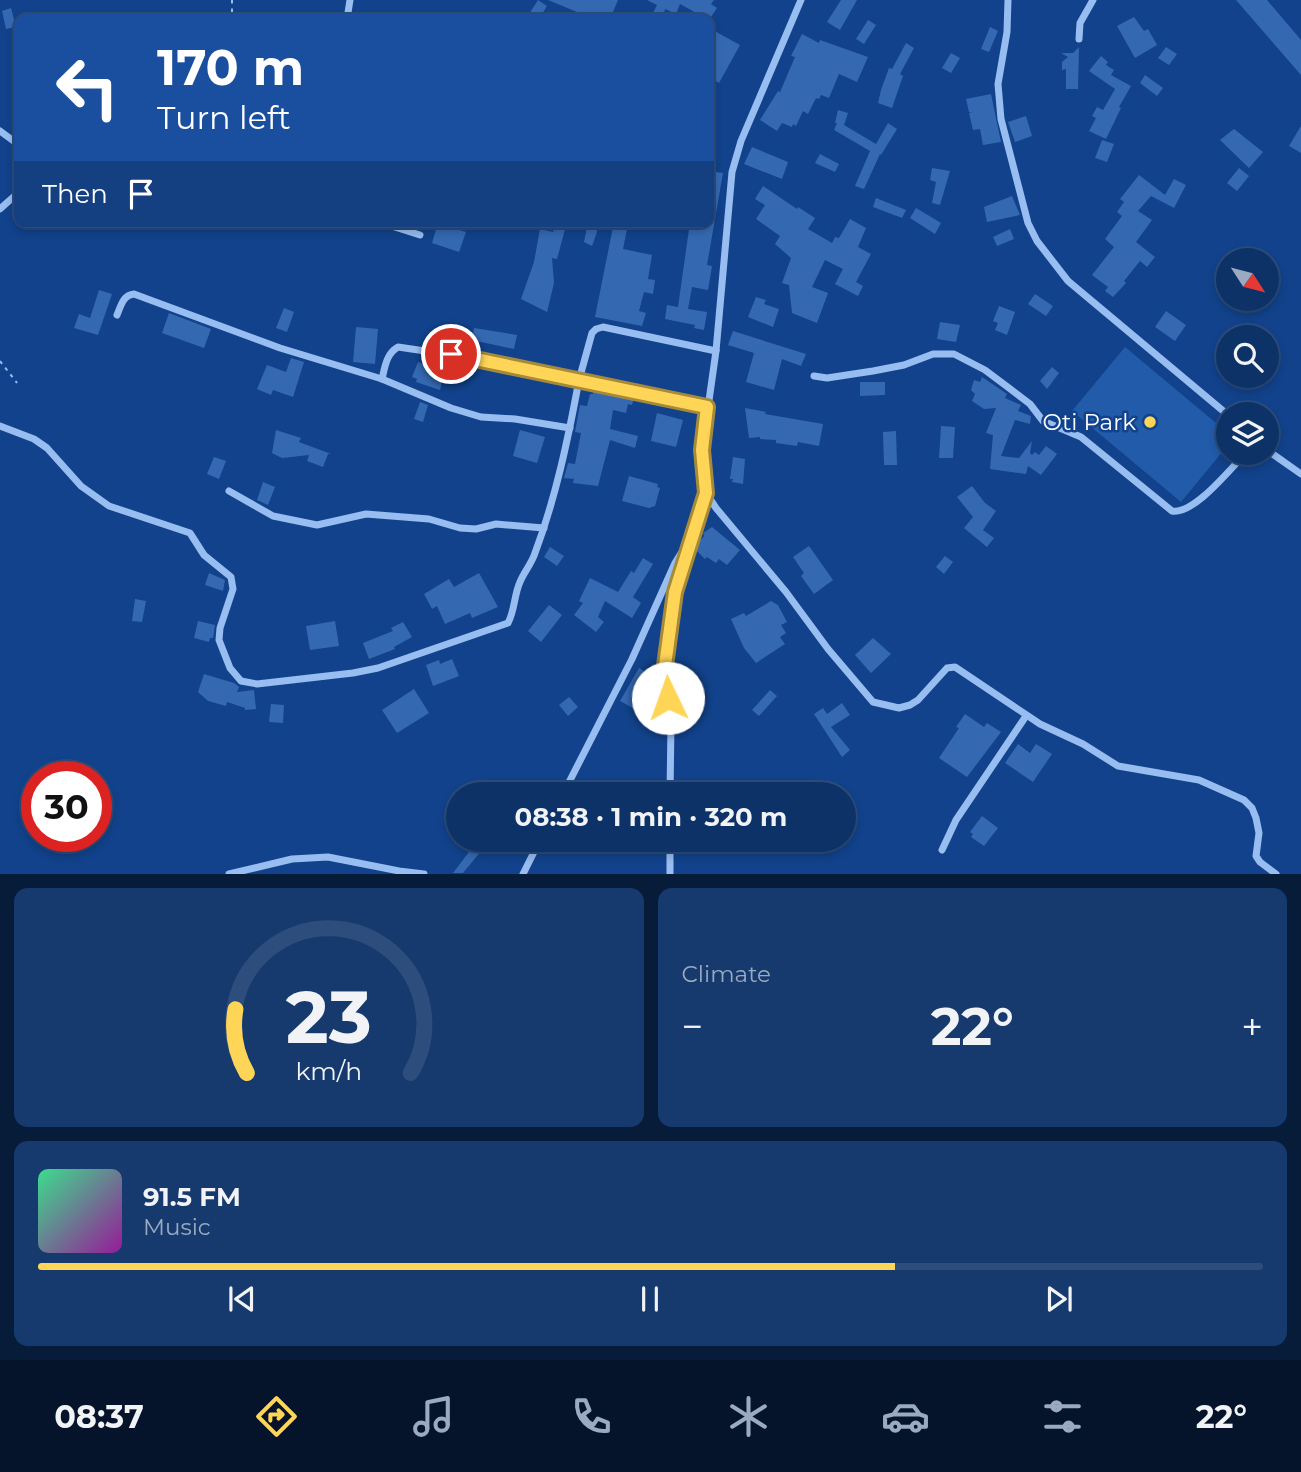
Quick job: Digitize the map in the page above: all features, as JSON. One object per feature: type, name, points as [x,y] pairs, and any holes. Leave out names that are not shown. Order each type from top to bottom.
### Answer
[{"type":"street","points":[[670,782],[671,723],[664,673],[675,592],[706,493],[702,450],[716,351],[732,172],[741,141],[801,0]]},
{"type":"street","points":[[1008,0],[1007,32],[998,84],[1001,119],[1028,223],[1037,241],[1068,281],[1216,405]]},
{"type":"street","points":[[1079,39],[1080,23],[1093,0]]},
{"type":"street","points":[[0,209],[14,196]]},
{"type":"street","points":[[397,228],[419,235]]},
{"type":"street","points":[[117,315],[124,299],[134,294],[279,348],[382,379],[481,417],[515,419],[570,428]]},
{"type":"street","points":[[0,426],[34,439],[47,448],[81,486],[109,506],[190,533],[204,555],[231,577],[233,589],[220,628],[219,640],[230,668],[241,681],[257,684],[378,668],[508,623],[513,614],[519,585],[544,528],[564,457],[579,380],[592,333],[603,327],[716,351]]},
{"type":"street","points":[[382,379],[387,360],[398,347],[427,349],[707,407]]},
{"type":"street","points":[[814,376],[827,378],[861,373],[904,365],[933,354],[954,354],[985,370],[1020,396],[1044,421],[1081,437],[1172,511],[1179,512],[1192,506],[1234,465]]},
{"type":"street","points":[[1279,458],[1301,474]]},
{"type":"street","points":[[229,491],[273,516],[317,525],[366,514],[429,519],[460,528],[476,529],[496,524],[544,528]]},
{"type":"street","points":[[706,493],[716,509],[873,702],[899,708],[910,705],[918,700],[947,668],[955,667],[1026,716],[1083,744],[1118,766],[1199,780],[1244,800],[1252,808],[1256,818],[1259,833],[1256,856],[1276,873]]},
{"type":"street","points":[[569,782],[632,659],[675,563],[694,533]]},
{"type":"street","points":[[942,850],[956,820],[1026,716]]},
{"type":"street","points":[[523,873],[534,852]]},
{"type":"street","points":[[670,852],[670,873]]},
{"type":"street","points":[[229,873],[292,859],[328,857],[377,870],[424,873]]},
{"type":"path","points":[[0,361],[17,383]]},
{"type":"shaded area","name":"Oti Park","points":[[1125,347],[1216,423],[1216,460],[1181,502],[1072,411]]},
{"type":"building","points":[[538,0],[547,6],[542,14],[529,14]]},
{"type":"building","points":[[548,0],[618,0],[612,14],[576,14],[577,12]]},
{"type":"building","points":[[647,0],[714,0],[711,4],[717,8],[713,14],[698,14],[680,4],[676,14],[665,9],[664,14],[652,14],[657,5]]},
{"type":"building","points":[[841,0],[857,0],[840,30],[827,22]]},
{"type":"building","points":[[1236,0],[1267,0],[1301,40],[1301,75]]},
{"type":"building","points":[[11,8],[14,27],[6,29],[2,11]]},
{"type":"building","points":[[1134,17],[1144,31],[1148,29],[1157,45],[1135,58],[1117,26]]},
{"type":"building","points":[[868,20],[876,25],[864,44],[856,39]]},
{"type":"building","points":[[990,27],[998,31],[989,52],[981,49]]},
{"type":"building","points":[[714,31],[740,45],[719,83],[714,80]]},
{"type":"building","points":[[802,34],[819,43],[820,40],[868,57],[857,82],[839,74],[829,98],[821,95],[819,99],[816,98],[808,114],[803,111],[796,126],[782,123],[777,131],[760,120],[778,91],[780,92],[795,57],[791,56]]},
{"type":"building","points":[[906,43],[914,48],[900,74],[903,76],[892,108],[878,103],[889,68],[892,69]]},
{"type":"building","points":[[1079,47],[1078,89],[1066,89],[1066,69],[1062,70],[1062,62],[1068,57],[1061,53],[1073,53]]},
{"type":"building","points":[[1166,47],[1177,54],[1169,65],[1158,58]]},
{"type":"building","points":[[951,53],[960,58],[951,73],[942,68]]},
{"type":"building","points":[[1101,56],[1108,62],[1106,65],[1114,70],[1111,75],[1131,86],[1106,139],[1089,131],[1096,118],[1092,116],[1097,107],[1103,110],[1115,89],[1089,71]]},
{"type":"building","points":[[1145,75],[1163,88],[1157,96],[1140,83]]},
{"type":"building","points":[[991,94],[1001,142],[983,145],[980,129],[973,130],[969,113],[972,113],[969,112],[966,99]]},
{"type":"building","points":[[838,110],[848,113],[844,125],[876,144],[888,123],[897,129],[880,154],[864,189],[855,186],[870,151],[834,130]]},
{"type":"building","points":[[1026,116],[1032,136],[1015,142],[1008,122]]},
{"type":"building","points":[[1301,126],[1301,153],[1289,146]]},
{"type":"building","points":[[1234,129],[1263,152],[1249,168],[1220,140]]},
{"type":"building","points":[[1102,140],[1114,144],[1107,162],[1095,158]]},
{"type":"building","points":[[752,147],[788,162],[782,179],[744,164]]},
{"type":"building","points":[[820,154],[839,164],[835,172],[815,163]]},
{"type":"building","points":[[932,168],[950,171],[940,205],[932,203],[936,182],[930,180]]},
{"type":"building","points":[[1239,168],[1249,176],[1237,191],[1227,183]]},
{"type":"building","points":[[714,172],[723,173],[714,225]]},
{"type":"building","points":[[1139,175],[1165,195],[1174,179],[1186,185],[1174,208],[1151,196],[1138,211],[1152,220],[1136,242],[1155,257],[1147,267],[1140,261],[1113,297],[1105,291],[1108,287],[1092,275],[1114,247],[1105,239],[1122,216],[1117,212],[1124,202],[1120,199]]},
{"type":"building","points":[[763,186],[815,218],[808,229],[832,243],[835,237],[839,238],[850,219],[866,228],[858,247],[871,254],[856,282],[863,286],[858,296],[835,284],[843,269],[825,260],[812,287],[828,293],[817,323],[792,313],[789,285],[782,283],[791,258],[775,244],[780,236],[756,219],[765,205],[755,199]]},
{"type":"building","points":[[1012,196],[1020,215],[987,222],[984,207]]},
{"type":"building","points":[[876,198],[906,210],[902,218],[873,207]]},
{"type":"building","points":[[916,208],[941,223],[935,234],[910,218]]},
{"type":"building","points":[[436,228],[454,228],[466,232],[459,252],[432,243]]},
{"type":"building","points":[[554,228],[565,228],[557,259],[552,258],[554,283],[547,312],[521,299],[534,262],[540,229],[553,232]]},
{"type":"building","points":[[587,228],[597,228],[592,246],[584,242]]},
{"type":"building","points":[[613,228],[627,229],[623,249],[652,255],[648,279],[655,280],[653,294],[644,292],[639,311],[646,313],[642,326],[595,317]]},
{"type":"building","points":[[689,228],[713,228],[707,265],[712,266],[708,290],[692,287],[688,309],[707,312],[704,330],[694,328],[695,325],[665,319],[667,305],[678,307]]},
{"type":"building","points":[[1010,229],[1014,239],[997,246],[993,237]]},
{"type":"building","points":[[99,290],[112,294],[98,335],[74,328],[79,314],[90,318]]},
{"type":"building","points":[[1035,294],[1053,306],[1046,316],[1028,304]]},
{"type":"building","points":[[756,297],[766,300],[764,304],[779,309],[773,327],[748,317]]},
{"type":"building","points":[[999,306],[1015,312],[1007,335],[995,330],[998,323],[993,321]]},
{"type":"building","points":[[284,308],[294,312],[287,332],[276,328]]},
{"type":"building","points":[[1166,311],[1186,325],[1175,341],[1155,327]]},
{"type":"building","points":[[169,313],[211,329],[204,348],[162,333]]},
{"type":"building","points":[[940,322],[960,325],[956,342],[937,339]]},
{"type":"building","points":[[356,327],[378,329],[375,364],[353,362]]},
{"type":"building","points":[[474,328],[517,335],[514,349],[472,340]]},
{"type":"building","points":[[733,331],[806,354],[801,366],[782,359],[774,390],[746,382],[754,353],[728,345]]},
{"type":"building","points":[[425,357],[447,361],[440,390],[416,382],[417,379],[412,377],[418,362],[422,363]]},
{"type":"building","points":[[291,358],[304,362],[293,397],[273,390],[271,395],[257,389],[267,365],[286,372]]},
{"type":"building","points":[[1052,367],[1059,373],[1047,389],[1040,381]]},
{"type":"building","points":[[982,377],[1007,394],[1005,398],[1021,405],[1018,411],[1031,416],[1030,424],[1015,420],[1001,456],[1019,458],[1032,441],[1032,455],[1035,452],[1039,455],[1046,446],[1057,454],[1041,475],[1028,466],[1026,474],[990,469],[993,435],[986,433],[996,408],[984,409],[972,401],[975,394],[971,390],[974,380],[980,382]]},
{"type":"building","points":[[860,382],[885,382],[885,395],[860,396]]},
{"type":"building","points":[[594,389],[634,398],[632,405],[628,404],[626,413],[613,410],[610,429],[638,436],[635,448],[610,440],[598,486],[573,483],[574,479],[564,478],[568,463],[575,464],[581,433],[575,432],[580,405],[587,406]]},
{"type":"building","points":[[420,402],[428,405],[423,422],[414,419]]},
{"type":"building","points":[[745,408],[823,424],[819,446],[798,442],[797,446],[760,437],[749,438]]},
{"type":"building","points":[[657,413],[683,420],[676,447],[651,441]]},
{"type":"building","points":[[941,426],[955,427],[953,458],[939,458]]},
{"type":"building","points":[[276,430],[301,438],[299,442],[331,454],[328,454],[323,467],[307,461],[309,455],[282,458],[272,453]]},
{"type":"building","points":[[520,430],[545,437],[537,463],[513,456]]},
{"type":"building","points":[[896,431],[897,465],[884,465],[883,432]]},
{"type":"building","points":[[214,457],[226,461],[219,479],[207,474]]},
{"type":"building","points":[[733,457],[745,459],[743,484],[730,479]]},
{"type":"building","points":[[629,476],[658,484],[657,487],[660,488],[655,506],[649,508],[622,501]]},
{"type":"building","points":[[263,482],[275,487],[268,505],[257,500]]},
{"type":"building","points":[[972,486],[985,503],[996,511],[983,530],[994,538],[987,547],[964,528],[973,517],[957,497]]},
{"type":"building","points":[[712,527],[740,550],[727,565],[719,559],[716,563],[707,557],[705,559],[694,548],[704,536],[703,533]]},
{"type":"building","points":[[809,546],[833,580],[814,594],[801,576],[804,573],[793,557]]},
{"type":"building","points":[[550,547],[564,556],[557,566],[544,557]]},
{"type":"building","points":[[945,556],[953,562],[944,574],[936,567]]},
{"type":"building","points":[[643,558],[653,564],[633,597],[641,603],[632,618],[605,601],[598,617],[604,622],[596,632],[574,615],[583,603],[579,601],[590,578],[618,592]]},
{"type":"building","points":[[209,573],[225,580],[223,591],[205,585]]},
{"type":"building","points":[[479,573],[498,607],[472,618],[470,613],[445,624],[437,606],[432,609],[424,594],[449,579],[454,587]]},
{"type":"building","points":[[135,599],[146,601],[142,622],[132,621]]},
{"type":"building","points":[[771,601],[778,605],[787,622],[781,625],[786,633],[780,637],[785,644],[756,663],[744,648],[731,619],[744,613],[746,616]]},
{"type":"building","points":[[549,605],[562,615],[541,642],[528,631]]},
{"type":"building","points":[[198,621],[215,625],[213,638],[210,638],[209,642],[194,638]]},
{"type":"building","points":[[335,621],[339,646],[310,650],[306,626]]},
{"type":"building","points":[[403,622],[412,637],[394,647],[395,649],[369,659],[363,643],[393,631],[391,628]]},
{"type":"building","points":[[873,638],[891,654],[871,673],[855,655]]},
{"type":"building","points":[[452,659],[459,676],[433,686],[426,665],[439,660],[440,664]]},
{"type":"building","points":[[639,668],[659,679],[640,712],[620,701]]},
{"type":"building","points":[[204,674],[234,683],[239,687],[237,692],[254,690],[256,709],[245,710],[227,702],[226,706],[208,701],[198,692]]},
{"type":"building","points":[[414,689],[429,713],[397,733],[382,710]]},
{"type":"building","points":[[770,690],[777,696],[759,716],[752,710]]},
{"type":"building","points":[[569,697],[578,707],[568,716],[559,705]]},
{"type":"building","points":[[842,703],[850,715],[831,727],[850,750],[842,757],[814,714],[823,708],[827,714]]},
{"type":"building","points":[[271,704],[284,705],[283,723],[269,722]]},
{"type":"building","points":[[965,714],[984,727],[987,723],[1001,732],[967,777],[939,758]]},
{"type":"building","points":[[1018,744],[1030,753],[1036,744],[1052,754],[1033,782],[1005,763]]},
{"type":"building","points":[[982,816],[998,828],[984,846],[971,837],[973,834],[970,832]]},
{"type":"building","points":[[469,852],[480,852],[463,873],[453,873]]},
{"type":"place","name":"Oti Park","points":[[1150,422]]},
{"type":"route","points":[[451,354],[707,407],[702,450],[706,493],[675,592],[664,673],[668,698]]}]
